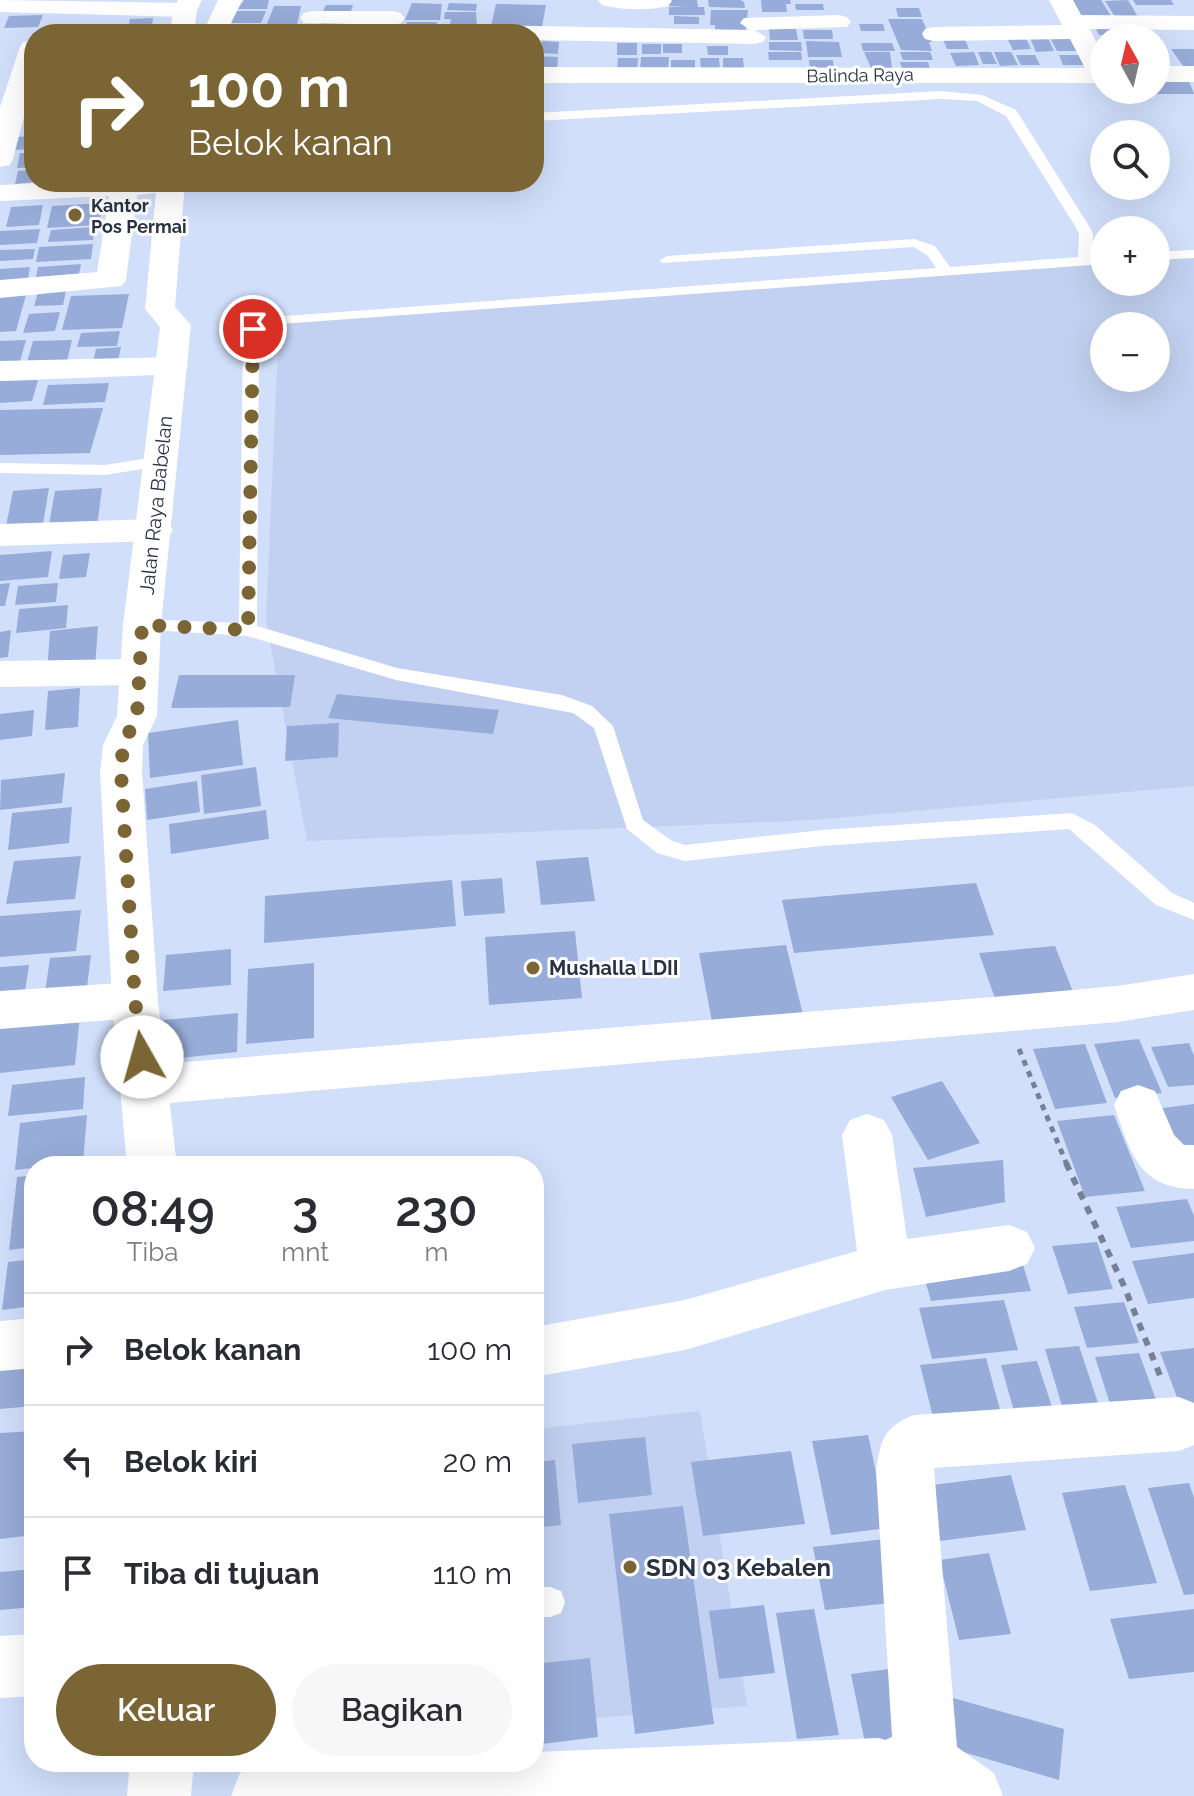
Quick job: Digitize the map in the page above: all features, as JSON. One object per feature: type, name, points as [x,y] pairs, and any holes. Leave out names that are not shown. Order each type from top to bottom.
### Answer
[{"type":"street","points":[[219,24],[230,0]]},
{"type":"street","points":[[610,0],[660,0],[660,35]]},
{"type":"street","points":[[1176,0],[1191,22]]},
{"type":"street","points":[[0,5],[186,15]]},
{"type":"street","points":[[544,29],[660,35],[752,20],[837,11],[857,76]]},
{"type":"street","points":[[312,17],[393,17]]},
{"type":"street","points":[[949,74],[930,23],[1072,18],[1191,22]]},
{"type":"street","name":"Balinda Raya","points":[[1072,18],[1090,51]]},
{"type":"street","points":[[752,20],[760,77]]},
{"type":"street","points":[[1170,53],[1189,74]]},
{"type":"street","name":"Balinda Raya","points":[[544,75],[1090,74]]},
{"type":"street","points":[[0,159],[24,95]]},
{"type":"street","points":[[0,193],[24,191]]},
{"type":"street","points":[[0,289],[111,280],[124,192]]},
{"type":"street","name":"Jalan Raya Babelan","points":[[151,1156],[135,1000],[121,772],[123,745],[137,716],[142,625],[176,325],[160,309],[170,192]]},
{"type":"street","points":[[0,371],[172,367]]},
{"type":"street","points":[[0,535],[155,530]]},
{"type":"street","points":[[0,674],[138,672]]},
{"type":"street","points":[[146,1085],[1005,1015],[1117,1004],[1194,992]]},
{"type":"street","points":[[0,1010],[135,1000]]},
{"type":"street","points":[[1138,1105],[1160,1157],[1173,1167],[1194,1167]]},
{"type":"street","points":[[867,1135],[885,1266]]},
{"type":"street","points":[[544,1350],[685,1325],[885,1266],[1009,1248]]},
{"type":"street","points":[[0,1346],[24,1344]]},
{"type":"street","points":[[263,1796],[914,1781],[905,1471],[908,1449],[914,1442],[1179,1424]]},
{"type":"street","points":[[0,1667],[24,1666]]},
{"type":"street","points":[[159,1796],[161,1772]]},
{"type":"lane","points":[[544,116],[941,95],[985,99],[999,103],[1011,113],[1028,139],[1086,234],[1085,261]]},
{"type":"lane","points":[[667,260],[914,243],[926,245],[935,252],[945,271]]},
{"type":"lane","points":[[1170,255],[1194,254]]},
{"type":"lane","points":[[248,630],[251,335],[263,321],[1090,261]]},
{"type":"lane","points":[[0,468],[105,470],[161,461]]},
{"type":"lane","points":[[142,625],[248,630],[396,674],[582,708],[593,714],[603,726],[634,824],[665,847],[685,853],[822,838],[1072,821],[1087,830],[1164,899],[1194,912]]},
{"type":"path","points":[[1005,1015],[1085,1208],[1124,1286],[1179,1424]]},
{"type":"shaded area","points":[[1194,257],[1194,786],[814,820],[307,841],[266,621],[279,321],[1090,265],[1090,296],[1170,296],[1170,259]]},
{"type":"shaded area","name":"SDN 03 Kebalen","points":[[700,1411],[747,1706],[544,1722],[544,1428]]},
{"type":"building","points":[[244,0],[269,0],[267,9],[238,9]]},
{"type":"building","points":[[669,0],[697,0],[698,7],[704,7],[705,15],[669,15],[669,7],[686,7],[669,6]]},
{"type":"building","points":[[708,0],[740,0],[745,8],[709,7]]},
{"type":"building","points":[[761,0],[790,0],[791,4],[786,4],[787,12],[762,12]]},
{"type":"building","points":[[1072,0],[1101,0],[1111,16],[1082,16]]},
{"type":"building","points":[[1128,0],[1138,17],[1115,17],[1105,1]]},
{"type":"building","points":[[1133,0],[1171,0],[1174,5],[1136,5]]},
{"type":"building","points":[[412,3],[442,4],[440,20],[405,20]]},
{"type":"building","points":[[449,3],[477,4],[476,11],[447,10]]},
{"type":"building","points":[[496,4],[546,5],[543,24],[491,24]]},
{"type":"building","points":[[795,4],[823,4],[824,10],[796,10]]},
{"type":"building","points":[[326,5],[353,5],[350,14],[322,13]]},
{"type":"building","points":[[274,6],[301,6],[297,24],[267,24]]},
{"type":"building","points":[[896,8],[919,8],[922,17],[898,17]]},
{"type":"building","points":[[711,10],[748,10],[745,35],[715,35],[715,25],[710,25]]},
{"type":"building","points":[[237,11],[266,11],[261,23],[230,23]]},
{"type":"building","points":[[445,12],[476,12],[477,24],[450,24],[451,19],[444,19]]},
{"type":"building","points":[[43,15],[39,24],[4,28],[9,16]]},
{"type":"building","points":[[674,16],[699,17],[699,24],[674,24]]},
{"type":"building","points":[[153,18],[152,24],[129,24],[130,19]]},
{"type":"building","points":[[888,19],[922,19],[932,42],[929,42],[932,51],[901,50]]},
{"type":"building","points":[[322,22],[355,22],[354,24]]},
{"type":"building","points":[[407,22],[437,22],[437,24]]},
{"type":"building","points":[[859,24],[883,24],[885,31],[861,31]]},
{"type":"building","points":[[769,28],[796,29],[798,40],[770,40]]},
{"type":"building","points":[[803,30],[832,30],[833,39],[804,39]]},
{"type":"building","points":[[1073,35],[1081,51],[1057,51],[1049,36]]},
{"type":"building","points":[[942,37],[964,37],[969,49],[947,49]]},
{"type":"building","points":[[1007,38],[1026,38],[1031,49],[1013,50]]},
{"type":"building","points":[[1030,38],[1048,38],[1054,51],[1036,52]]},
{"type":"building","points":[[544,41],[559,42],[558,54],[544,53]]},
{"type":"building","points":[[806,41],[839,42],[842,57],[808,57]]},
{"type":"building","points":[[769,42],[801,42],[802,51],[769,50]]},
{"type":"building","points":[[617,43],[637,43],[637,55],[617,55]]},
{"type":"building","points":[[861,43],[892,43],[895,51],[863,51]]},
{"type":"building","points":[[642,44],[661,44],[661,54],[642,54]]},
{"type":"building","points":[[663,44],[682,44],[682,53],[663,53]]},
{"type":"building","points":[[707,46],[728,46],[728,55],[708,55]]},
{"type":"building","points":[[1171,49],[1194,49],[1194,67],[1184,67]]},
{"type":"building","points":[[768,52],[801,52],[802,60],[769,60]]},
{"type":"building","points":[[864,52],[890,52],[892,68],[871,68]]},
{"type":"building","points":[[900,52],[930,52],[933,60],[903,60]]},
{"type":"building","points":[[974,52],[979,65],[956,66],[950,53]]},
{"type":"building","points":[[978,52],[991,52],[997,64],[983,64]]},
{"type":"building","points":[[994,52],[1011,52],[1018,65],[1000,66]]},
{"type":"building","points":[[1016,55],[1035,55],[1040,65],[1021,65]]},
{"type":"building","points":[[1059,55],[1081,55],[1085,65],[1063,65]]},
{"type":"building","points":[[544,56],[558,57],[557,68],[544,68]]},
{"type":"building","points":[[641,57],[669,57],[668,70],[640,70]]},
{"type":"building","points":[[618,58],[638,58],[637,70],[617,70]]},
{"type":"building","points":[[700,58],[719,58],[720,70],[701,69]]},
{"type":"building","points":[[723,58],[743,58],[744,70],[723,70]]},
{"type":"building","points":[[671,60],[695,60],[695,71],[671,70]]},
{"type":"building","points":[[809,60],[833,60],[834,69],[810,69]]},
{"type":"building","points":[[900,62],[928,62],[930,69],[902,68]]},
{"type":"building","points":[[1170,81],[1189,81],[1194,94],[1170,94]]},
{"type":"building","points":[[15,137],[24,137],[24,149],[12,150]]},
{"type":"building","points":[[20,153],[24,153],[24,168],[17,168]]},
{"type":"building","points":[[18,171],[24,171],[24,183],[15,184]]},
{"type":"building","name":"Kantor Pos Permai","points":[[103,203],[99,225],[47,228],[52,206]]},
{"type":"building","points":[[43,205],[39,225],[6,227],[11,207]]},
{"type":"building","points":[[95,227],[93,240],[48,242],[51,230]]},
{"type":"building","points":[[40,229],[37,243],[0,245],[0,231]]},
{"type":"building","points":[[93,244],[91,259],[36,262],[39,247]]},
{"type":"building","points":[[35,249],[33,259],[0,261],[0,250]]},
{"type":"building","points":[[81,264],[78,279],[35,282],[38,267]]},
{"type":"building","points":[[30,267],[27,284],[0,286],[0,269]]},
{"type":"building","points":[[66,291],[63,305],[34,306],[38,292]]},
{"type":"building","points":[[129,294],[122,328],[62,330],[71,296]]},
{"type":"building","points":[[26,295],[16,331],[0,332],[0,296]]},
{"type":"building","points":[[60,312],[55,331],[23,333],[29,314]]},
{"type":"building","points":[[120,331],[117,346],[77,347],[81,333]]},
{"type":"building","points":[[26,340],[19,365],[0,366],[0,341]]},
{"type":"building","points":[[72,340],[67,361],[27,362],[33,341]]},
{"type":"building","points":[[121,347],[117,366],[92,367],[96,349]]},
{"type":"building","points":[[38,380],[32,401],[0,403],[0,381]]},
{"type":"building","points":[[109,383],[105,402],[43,405],[48,385]]},
{"type":"building","points":[[103,408],[90,453],[0,455],[0,410]]},
{"type":"building","points":[[49,488],[43,524],[6,526],[13,491]]},
{"type":"building","points":[[102,488],[97,527],[48,530],[55,491]]},
{"type":"building","points":[[52,551],[48,577],[0,581],[0,555]]},
{"type":"building","points":[[90,553],[86,577],[59,579],[63,555]]},
{"type":"building","points":[[10,583],[5,606],[0,606],[0,584]]},
{"type":"building","points":[[58,583],[56,602],[15,605],[18,586]]},
{"type":"building","points":[[68,605],[66,628],[16,633],[19,609]]},
{"type":"building","points":[[98,626],[95,668],[47,673],[50,631]]},
{"type":"building","points":[[11,630],[8,657],[0,658],[0,632]]},
{"type":"building","points":[[179,675],[295,675],[290,707],[171,708]]},
{"type":"building","points":[[80,688],[78,727],[45,730],[48,691]]},
{"type":"building","points":[[337,694],[499,710],[493,734],[328,718]]},
{"type":"building","points":[[34,710],[32,736],[0,740],[0,714]]},
{"type":"building","points":[[238,720],[243,765],[150,778],[148,733]]},
{"type":"building","points":[[339,723],[338,757],[285,761],[287,726]]},
{"type":"building","points":[[256,767],[261,806],[204,814],[201,775]]},
{"type":"building","points":[[65,773],[62,803],[0,810],[1,780]]},
{"type":"building","points":[[197,781],[200,812],[147,820],[145,789]]},
{"type":"building","points":[[72,807],[69,843],[8,850],[12,813]]},
{"type":"building","points":[[266,810],[269,839],[171,854],[169,824]]},
{"type":"building","points":[[81,856],[75,899],[6,904],[14,861]]},
{"type":"building","points":[[588,857],[595,901],[541,905],[536,861]]},
{"type":"building","points":[[502,878],[505,913],[464,916],[461,881]]},
{"type":"building","points":[[452,880],[456,926],[264,943],[265,896]]},
{"type":"building","points":[[976,883],[994,935],[794,953],[782,900]]},
{"type":"building","points":[[81,910],[76,951],[0,957],[0,916]]},
{"type":"building","name":"Mushalla LDII","points":[[575,931],[582,998],[489,1005],[485,937]]},
{"type":"building","points":[[786,945],[804,1019],[713,1027],[699,953]]},
{"type":"building","points":[[1055,946],[1075,997],[997,1004],[979,953]]},
{"type":"building","points":[[231,949],[231,985],[163,991],[166,955]]},
{"type":"building","points":[[91,955],[86,995],[44,999],[50,958]]},
{"type":"building","points":[[314,963],[314,1038],[246,1044],[248,969]]},
{"type":"building","points":[[29,965],[24,998],[0,1000],[0,967]]},
{"type":"building","points":[[238,1013],[237,1052],[161,1060],[164,1020]]},
{"type":"building","points":[[80,1015],[75,1065],[0,1073],[0,1023]]},
{"type":"building","points":[[1139,1039],[1162,1093],[1115,1098],[1094,1044]]},
{"type":"building","points":[[1189,1043],[1194,1056],[1194,1085],[1168,1087],[1151,1047]]},
{"type":"building","points":[[1085,1044],[1107,1103],[1055,1109],[1033,1049]]},
{"type":"building","points":[[85,1077],[83,1109],[8,1116],[12,1085]]},
{"type":"building","points":[[942,1081],[980,1143],[928,1160],[891,1097]]},
{"type":"building","points":[[1194,1104],[1194,1152],[1174,1154],[1155,1109]]},
{"type":"building","points":[[87,1115],[84,1156],[24,1156],[24,1169],[15,1170],[20,1123]]},
{"type":"building","points":[[1114,1115],[1145,1191],[1085,1197],[1057,1121]]},
{"type":"building","points":[[1003,1160],[1005,1202],[926,1217],[913,1168]]},
{"type":"building","points":[[24,1176],[24,1248],[9,1250],[17,1177]]},
{"type":"building","points":[[1187,1199],[1194,1216],[1194,1241],[1131,1248],[1116,1207]]},
{"type":"building","points":[[1097,1242],[1113,1289],[1068,1294],[1052,1246]]},
{"type":"building","points":[[1194,1253],[1194,1298],[1148,1304],[1132,1261]]},
{"type":"building","points":[[1020,1255],[1031,1291],[931,1301],[921,1266]]},
{"type":"building","points":[[24,1260],[24,1307],[2,1310],[8,1262]]},
{"type":"building","points":[[1004,1300],[1018,1350],[932,1359],[919,1308]]},
{"type":"building","points":[[1124,1302],[1139,1343],[1087,1348],[1074,1307]]},
{"type":"building","points":[[1079,1346],[1101,1412],[1065,1416],[1045,1349]]},
{"type":"building","points":[[1194,1348],[1194,1415],[1184,1416],[1160,1352]]},
{"type":"building","points":[[1139,1353],[1159,1408],[1113,1413],[1095,1357]]},
{"type":"building","points":[[986,1358],[1002,1417],[935,1425],[920,1365]]},
{"type":"building","points":[[1037,1361],[1053,1410],[1015,1415],[1001,1365]]},
{"type":"building","points":[[24,1364],[24,1407],[0,1409],[0,1366]]},
{"type":"building","points":[[24,1432],[24,1536],[0,1539],[0,1433]]},
{"type":"building","points":[[868,1435],[888,1528],[831,1535],[812,1441]]},
{"type":"building","points":[[645,1437],[652,1495],[578,1503],[572,1444]]},
{"type":"building","points":[[791,1451],[805,1524],[703,1536],[691,1462]]},
{"type":"building","points":[[555,1460],[561,1525],[544,1527],[544,1461]]},
{"type":"building","points":[[1011,1475],[1026,1530],[939,1541],[925,1486]]},
{"type":"building","points":[[1189,1483],[1194,1498],[1194,1594],[1184,1595],[1148,1488]]},
{"type":"building","points":[[1125,1485],[1157,1583],[1090,1591],[1062,1493]]},
{"type":"building","points":[[683,1506],[714,1724],[635,1734],[609,1514]]},
{"type":"building","points":[[894,1538],[908,1601],[825,1610],[813,1547]]},
{"type":"building","points":[[989,1553],[1011,1634],[959,1640],[939,1560]]},
{"type":"building","points":[[24,1570],[24,1608],[0,1610],[0,1572]]},
{"type":"building","points":[[764,1605],[775,1673],[719,1679],[709,1611]]},
{"type":"building","points":[[814,1609],[839,1735],[797,1739],[776,1613]]},
{"type":"building","points":[[1194,1609],[1194,1672],[1129,1679],[1110,1619]]},
{"type":"building","points":[[590,1658],[598,1737],[544,1744],[544,1663]]},
{"type":"building","points":[[889,1669],[907,1754],[868,1758],[851,1674]]},
{"type":"building","points":[[953,1698],[1064,1729],[1059,1780],[946,1747]]},
{"type":"place","name":"Kantor Pos Permai","points":[[75,215]]},
{"type":"place","name":"Mushalla LDII","points":[[533,968]]},
{"type":"place","name":"SDN 03 Kebalen","points":[[630,1567]]},
{"type":"route","points":[[142,1057],[135,1000],[121,772],[123,745],[137,716],[142,625],[248,630],[253,329]]}]
